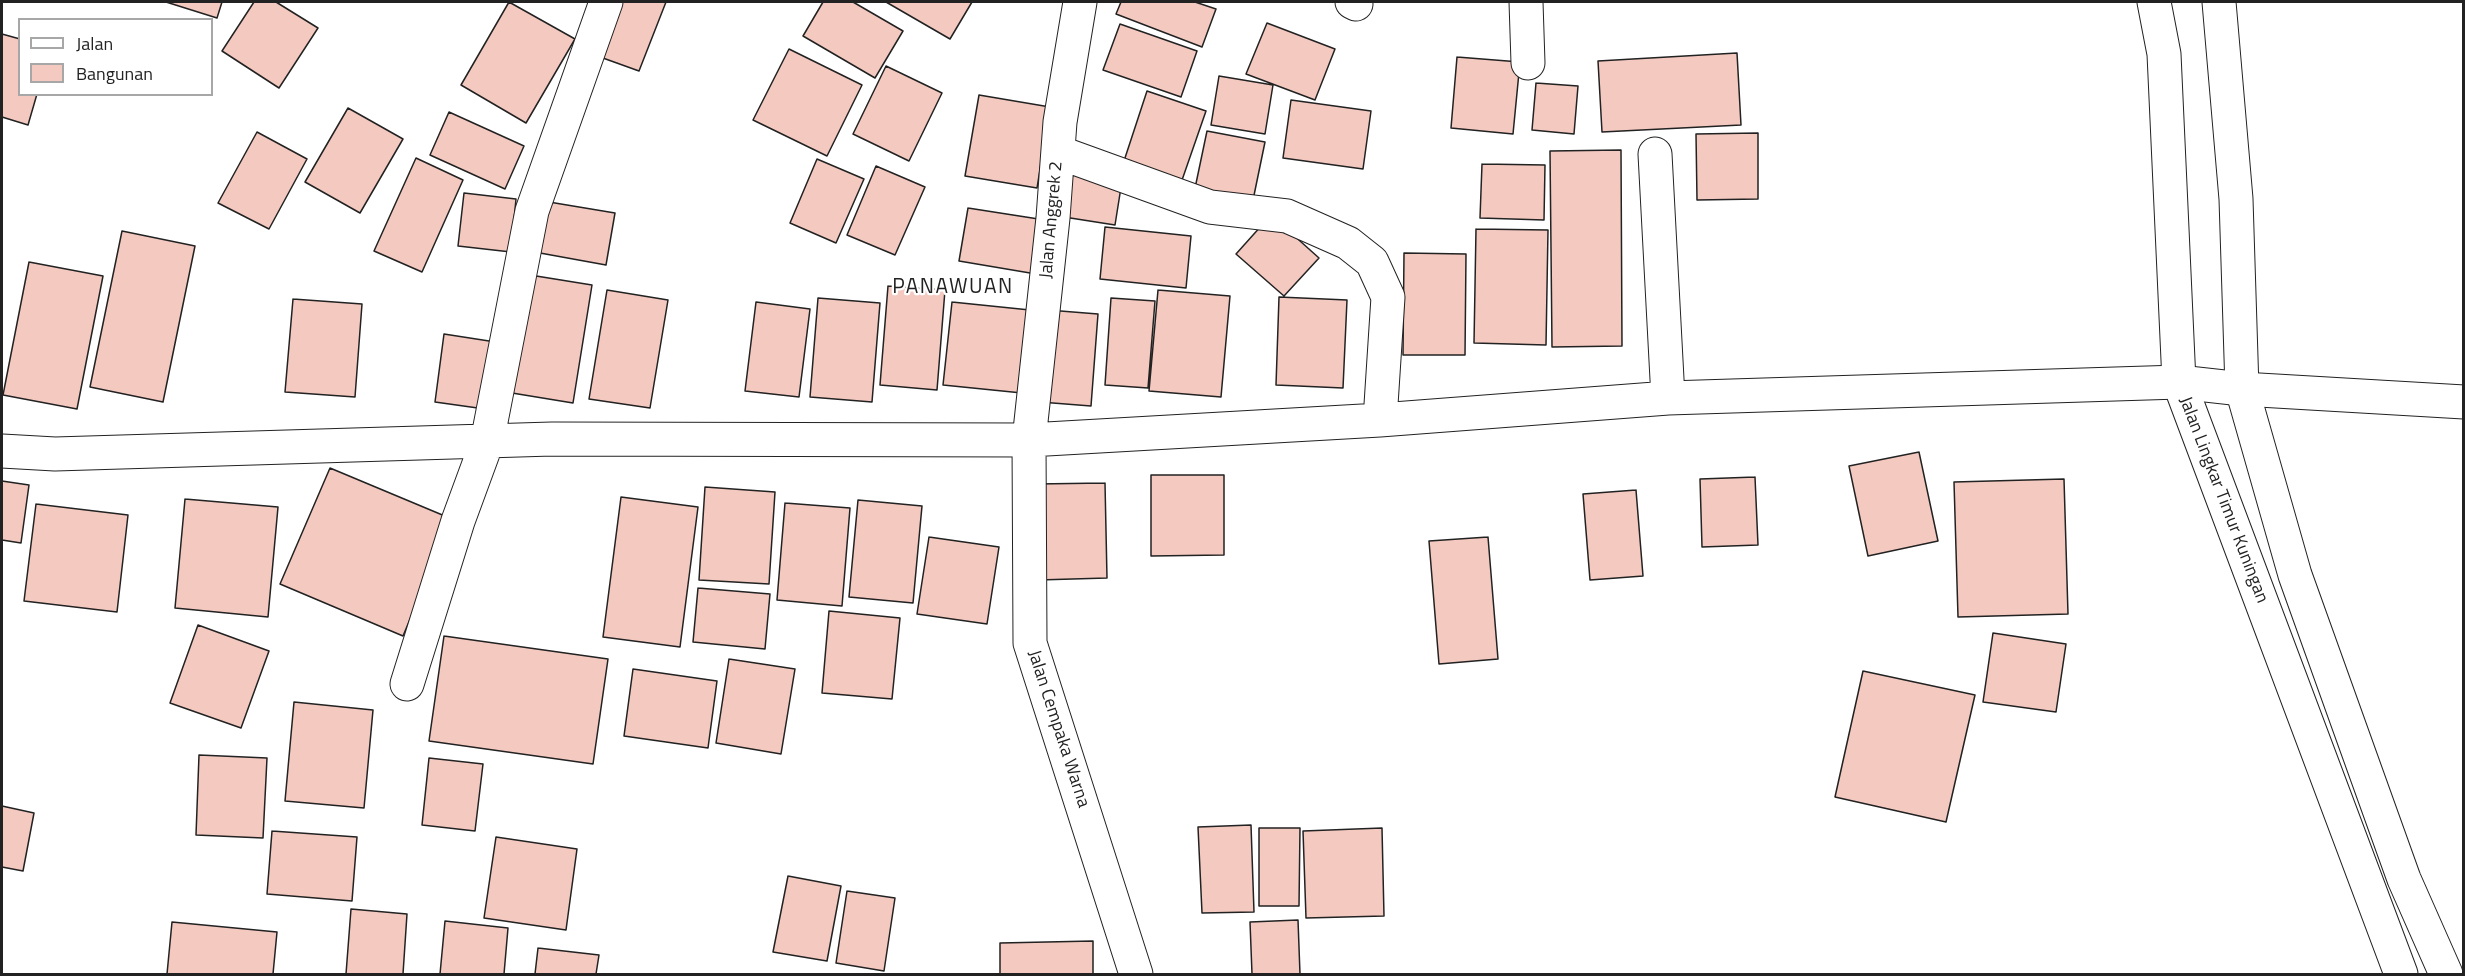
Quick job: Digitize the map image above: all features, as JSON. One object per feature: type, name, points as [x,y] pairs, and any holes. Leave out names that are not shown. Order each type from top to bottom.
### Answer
[{"type":"street","points":[[407,684],[458,521],[487,442],[532,211],[606,2]]},
{"type":"street","name":"Jalan Anggrek 2","points":[[1029,440],[1060,122],[1080,2]]},
{"type":"street","points":[[1526,2],[1528,63]]},
{"type":"street","name":"Jalan Lingkar Timur Kuningan","points":[[2154,2],[2164,54],[2179,382],[2401,975]]},
{"type":"street","points":[[2218,2],[2236,199],[2242,389],[2295,575],[2404,879],[2446,975]]},
{"type":"street","points":[[1058,152],[1210,207],[1287,216],[1348,243],[1372,262],[1388,297],[1380,420]]},
{"type":"street","points":[[1655,154],[1668,398]]},
{"type":"street","points":[[2,451],[55,454],[552,439],[1029,440],[1380,420],[1668,398],[2179,382],[2242,389],[2463,402]]},
{"type":"street","name":"Jalan Cempaka Warna","points":[[1029,440],[1030,643],[1136,975]]},
{"type":"building","points":[[166,2],[222,2],[217,18]]},
{"type":"building","points":[[254,2],[276,2],[318,28],[279,88],[222,51]]},
{"type":"building","points":[[509,2],[575,39],[526,123],[461,85]]},
{"type":"building","points":[[609,2],[666,2],[639,71],[589,53]]},
{"type":"building","points":[[823,2],[853,2],[903,31],[875,78],[803,36]]},
{"type":"building","points":[[886,2],[972,2],[950,39]]},
{"type":"building","points":[[1121,2],[1195,2],[1216,9],[1202,47],[1116,14]]},
{"type":"building","points":[[1267,23],[1335,49],[1315,100],[1246,74]]},
{"type":"building","points":[[1120,24],[1197,51],[1181,97],[1103,70]]},
{"type":"building","points":[[2,34],[18,38],[18,96],[36,96],[28,125],[2,117]]},
{"type":"building","points":[[789,49],[862,85],[827,156],[753,120]]},
{"type":"building","points":[[1737,53],[1741,125],[1602,132],[1598,61]]},
{"type":"building","points":[[1457,57],[1520,62],[1513,134],[1451,128]]},
{"type":"building","points":[[886,66],[942,93],[909,161],[853,134]]},
{"type":"building","points":[[1219,76],[1273,85],[1265,134],[1211,125]]},
{"type":"building","points":[[1536,83],[1578,86],[1574,134],[1532,130]]},
{"type":"building","points":[[1147,91],[1206,111],[1181,183],[1123,164]]},
{"type":"building","points":[[979,95],[1050,107],[1037,188],[965,176]]},
{"type":"building","points":[[1291,100],[1371,111],[1363,169],[1283,158]]},
{"type":"building","points":[[348,108],[403,139],[360,213],[305,182]]},
{"type":"building","points":[[449,112],[524,146],[505,189],[430,155]]},
{"type":"building","points":[[1207,131],[1265,142],[1252,205],[1194,193]]},
{"type":"building","points":[[257,132],[307,159],[269,229],[218,203]]},
{"type":"building","points":[[1758,133],[1758,199],[1697,200],[1696,134]]},
{"type":"building","points":[[1621,150],[1622,346],[1552,347],[1550,151]]},
{"type":"building","points":[[416,158],[463,180],[422,272],[374,251]]},
{"type":"building","points":[[817,159],[864,179],[836,243],[790,223]]},
{"type":"building","points":[[1482,164],[1545,165],[1544,220],[1480,218]]},
{"type":"building","points":[[876,166],[925,187],[895,255],[847,235]]},
{"type":"building","points":[[1072,173],[1122,181],[1115,225],[1064,217]]},
{"type":"building","points":[[464,193],[516,199],[511,252],[458,246]]},
{"type":"building","points":[[549,202],[615,213],[606,265],[540,253]]},
{"type":"building","points":[[968,208],[1045,220],[1036,274],[959,261]]},
{"type":"building","points":[[1271,215],[1319,258],[1284,296],[1236,254]]},
{"type":"building","points":[[1105,227],[1191,236],[1186,288],[1100,279]]},
{"type":"building","points":[[1476,229],[1548,230],[1546,345],[1474,343]]},
{"type":"building","points":[[122,231],[195,246],[163,402],[90,387]]},
{"type":"building","points":[[1404,253],[1466,254],[1465,355],[1403,355]]},
{"type":"building","points":[[29,262],[103,276],[77,409],[3,395]]},
{"type":"building","points":[[530,275],[592,285],[573,403],[512,393]]},
{"type":"building","points":[[888,286],[945,290],[937,390],[880,385]]},
{"type":"building","points":[[607,290],[668,300],[650,408],[589,399]]},
{"type":"building","points":[[1158,290],[1230,296],[1221,397],[1149,391]]},
{"type":"building","points":[[1279,297],[1347,300],[1343,388],[1276,385]]},
{"type":"building","points":[[818,298],[880,303],[872,402],[810,397]]},
{"type":"building","points":[[1111,298],[1155,301],[1148,388],[1105,385]]},
{"type":"building","points":[[293,299],[362,304],[355,397],[285,392]]},
{"type":"building","points":[[756,302],[810,309],[799,397],[745,391]]},
{"type":"building","points":[[952,302],[1030,310],[1022,393],[943,385]]},
{"type":"building","points":[[1048,310],[1098,314],[1091,406],[1040,402]]},
{"type":"building","points":[[444,334],[502,343],[492,410],[435,402]]},
{"type":"building","points":[[1919,452],[1938,541],[1868,556],[1849,466]]},
{"type":"building","points":[[330,468],[452,519],[403,636],[280,584]]},
{"type":"building","points":[[1151,475],[1224,475],[1224,555],[1151,556]]},
{"type":"building","points":[[1755,477],[1758,545],[1702,547],[1700,479]]},
{"type":"building","points":[[2064,479],[2068,614],[1958,617],[1954,482]]},
{"type":"building","points":[[2,481],[29,485],[21,543],[2,540]]},
{"type":"building","points":[[1105,483],[1107,578],[1038,580],[1036,484]]},
{"type":"building","points":[[705,487],[775,492],[769,584],[699,580]]},
{"type":"building","points":[[1636,490],[1643,576],[1590,580],[1583,494]]},
{"type":"building","points":[[621,497],[698,507],[680,647],[603,637]]},
{"type":"building","points":[[185,499],[278,507],[268,617],[175,608]]},
{"type":"building","points":[[858,500],[922,506],[913,603],[849,597]]},
{"type":"building","points":[[785,503],[850,508],[842,606],[777,600]]},
{"type":"building","points":[[36,504],[128,515],[117,612],[24,601]]},
{"type":"building","points":[[929,537],[999,547],[987,624],[917,614]]},
{"type":"building","points":[[1488,537],[1498,659],[1439,664],[1429,541]]},
{"type":"building","points":[[698,588],[770,594],[765,649],[693,642]]},
{"type":"building","points":[[829,611],[900,618],[892,699],[822,693]]},
{"type":"building","points":[[198,625],[269,651],[241,728],[170,703]]},
{"type":"building","points":[[1993,633],[2066,644],[2056,712],[1983,702]]},
{"type":"building","points":[[444,636],[608,659],[593,764],[429,741]]},
{"type":"building","points":[[729,659],[795,669],[781,754],[716,743]]},
{"type":"building","points":[[633,669],[717,681],[708,748],[624,736]]},
{"type":"building","points":[[1863,671],[1975,695],[1946,822],[1835,797]]},
{"type":"building","points":[[294,702],[373,710],[364,808],[285,801]]},
{"type":"building","points":[[199,755],[267,758],[263,838],[196,835]]},
{"type":"building","points":[[429,758],[483,764],[475,831],[422,825]]},
{"type":"building","points":[[2,806],[34,813],[23,871],[2,867]]},
{"type":"building","points":[[1251,825],[1254,912],[1202,913],[1198,827]]},
{"type":"building","points":[[1259,828],[1300,828],[1299,906],[1259,906]]},
{"type":"building","points":[[1382,828],[1384,916],[1306,918],[1303,831]]},
{"type":"building","points":[[272,831],[357,837],[352,901],[267,894]]},
{"type":"building","points":[[496,837],[577,849],[566,930],[484,918]]},
{"type":"building","points":[[788,876],[841,886],[827,961],[773,952]]},
{"type":"building","points":[[847,891],[895,898],[884,971],[836,963]]},
{"type":"building","points":[[351,909],[407,914],[403,974],[346,974]]},
{"type":"building","points":[[1298,920],[1300,974],[1252,974],[1250,922]]},
{"type":"building","points":[[445,921],[508,928],[504,974],[440,974]]},
{"type":"building","points":[[172,922],[277,932],[273,974],[167,974]]},
{"type":"building","points":[[1093,941],[1093,974],[1000,974],[1000,943]]},
{"type":"building","points":[[538,948],[599,955],[596,974],[535,974]]},
{"type":"district","name":"PANAWUAN","points":[[953,288]]}]
